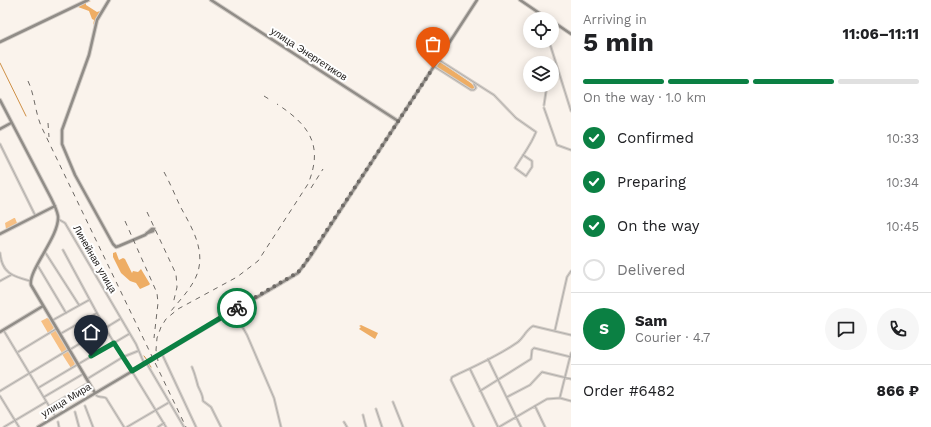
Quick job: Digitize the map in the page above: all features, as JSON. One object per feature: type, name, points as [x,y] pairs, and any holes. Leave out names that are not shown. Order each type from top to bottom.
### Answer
[{"type":"main road","points":[[0,42],[88,0]]},
{"type":"main road","points":[[109,0],[96,22],[89,55],[62,130],[62,144],[75,175],[113,244],[116,247],[147,233]]},
{"type":"main road","name":"улица Энергетиков","points":[[211,0],[398,121]]},
{"type":"main road","name":"улица Мира","points":[[38,427],[297,273],[302,268],[477,0]]},
{"type":"main road","points":[[520,0],[537,12]]},
{"type":"main road","points":[[559,26],[571,34]]},
{"type":"main road","name":"Линейная улица","points":[[0,100],[55,206],[58,219]]},
{"type":"main road","points":[[0,128],[11,122]]},
{"type":"main road","points":[[0,234],[55,206]]},
{"type":"main road","points":[[58,219],[30,282],[56,329],[95,393]]},
{"type":"main road","points":[[0,332],[43,306]]},
{"type":"street","points":[[551,48],[571,111]]},
{"type":"street","points":[[438,59],[494,95],[516,118],[536,132],[515,168],[526,176],[532,167],[532,162],[523,155]]},
{"type":"street","points":[[434,67],[471,90],[476,88],[474,83]]},
{"type":"street","points":[[546,92],[544,106],[557,145],[571,150]]},
{"type":"street","points":[[0,144],[35,216]]},
{"type":"street","name":"Линейная улица","points":[[58,219],[65,223],[145,363],[184,427]]},
{"type":"street","points":[[63,250],[105,328],[166,427]]},
{"type":"street","points":[[45,251],[79,305]]},
{"type":"street","points":[[0,252],[1,260],[8,272],[11,275],[30,282]]},
{"type":"street","points":[[37,265],[66,313]]},
{"type":"street","points":[[555,331],[567,277],[571,271]]},
{"type":"street","points":[[0,281],[11,275]]},
{"type":"street","points":[[52,322],[89,299]]},
{"type":"street","points":[[233,310],[248,335],[274,398],[281,427]]},
{"type":"street","points":[[60,335],[97,313]]},
{"type":"street","points":[[0,391],[120,319]]},
{"type":"street","points":[[474,427],[451,380],[452,377],[505,350],[520,340],[531,327],[534,326],[571,335]]},
{"type":"street","points":[[17,352],[56,329]]},
{"type":"street","points":[[4,330],[55,416]]},
{"type":"street","points":[[38,388],[129,334]]},
{"type":"street","points":[[480,391],[531,359],[532,350],[534,348],[571,357]]},
{"type":"street","points":[[86,379],[123,357],[135,351],[139,351]]},
{"type":"street","points":[[162,353],[196,427]]},
{"type":"street","points":[[560,398],[571,353]]},
{"type":"street","points":[[488,359],[521,427]]},
{"type":"street","points":[[192,367],[198,381],[203,402],[211,407],[221,427]]},
{"type":"street","points":[[470,369],[498,427],[547,399],[560,398],[571,401]]},
{"type":"street","points":[[507,398],[530,385],[542,372],[571,379]]},
{"type":"street","points":[[44,397],[83,374]]},
{"type":"street","points":[[49,406],[89,383]]},
{"type":"street","points":[[95,393],[97,397],[106,398],[124,427]]},
{"type":"street","points":[[0,396],[18,427]]},
{"type":"street","points":[[4,427],[46,401]]},
{"type":"street","points":[[127,427],[168,402]]},
{"type":"street","points":[[393,402],[403,427]]},
{"type":"street","points":[[85,406],[93,427]]},
{"type":"street","points":[[534,406],[545,427]]},
{"type":"street","points":[[376,409],[382,427]]},
{"type":"street","points":[[75,412],[79,427]]},
{"type":"street","points":[[363,416],[366,427]]},
{"type":"street","points":[[58,422],[59,427]]},
{"type":"street","points":[[344,422],[347,427]]},
{"type":"street","points":[[158,427],[164,423]]},
{"type":"shaded area","points":[[88,1],[91,1],[86,3],[86,5],[97,12],[100,11],[93,25],[94,20],[92,19],[89,11],[78,7]]},
{"type":"shaded area","points":[[440,62],[471,83],[474,88],[472,90],[438,69],[437,66]]},
{"type":"shaded area","points":[[14,218],[17,223],[6,229],[5,223]]},
{"type":"shaded area","points":[[116,252],[119,260],[123,258],[125,259],[132,273],[133,271],[138,272],[141,269],[150,284],[140,289],[136,283],[130,281],[121,273],[113,257],[113,253]]},
{"type":"shaded area","points":[[47,318],[54,328],[48,333],[41,321]]},
{"type":"shaded area","points":[[361,325],[378,333],[375,339],[359,329],[361,327],[359,326]]},
{"type":"shaded area","points":[[56,331],[67,349],[62,353],[50,333]]},
{"type":"shaded area","points":[[69,352],[75,364],[71,368],[62,354]]},
{"type":"waterway","points":[[0,63],[26,116]]},
{"type":"waterway","points":[[144,356],[147,360]]},
{"type":"waterway","points":[[148,363],[151,367]]},
{"type":"railway","points":[[28,81],[42,128],[186,427]]},
{"type":"railway","points":[[264,96],[272,101]]},
{"type":"railway","points":[[158,361],[156,350],[157,338],[166,319],[178,309],[237,277],[258,261],[308,184],[313,170],[314,147],[305,128],[298,120],[277,104]]},
{"type":"railway","points":[[48,123],[49,137]]},
{"type":"railway","points":[[311,188],[323,169]]},
{"type":"railway","points":[[164,172],[197,241],[200,260],[199,269],[193,283],[171,311]]},
{"type":"railway","points":[[147,212],[176,274],[177,287],[173,304]]},
{"type":"railway","points":[[125,221],[157,293],[158,303],[154,338]]},
{"type":"way so far","points":[[237,308],[297,273],[302,268],[433,68]]},
{"type":"route","points":[[91,356],[114,343],[132,371],[237,308]]}]
